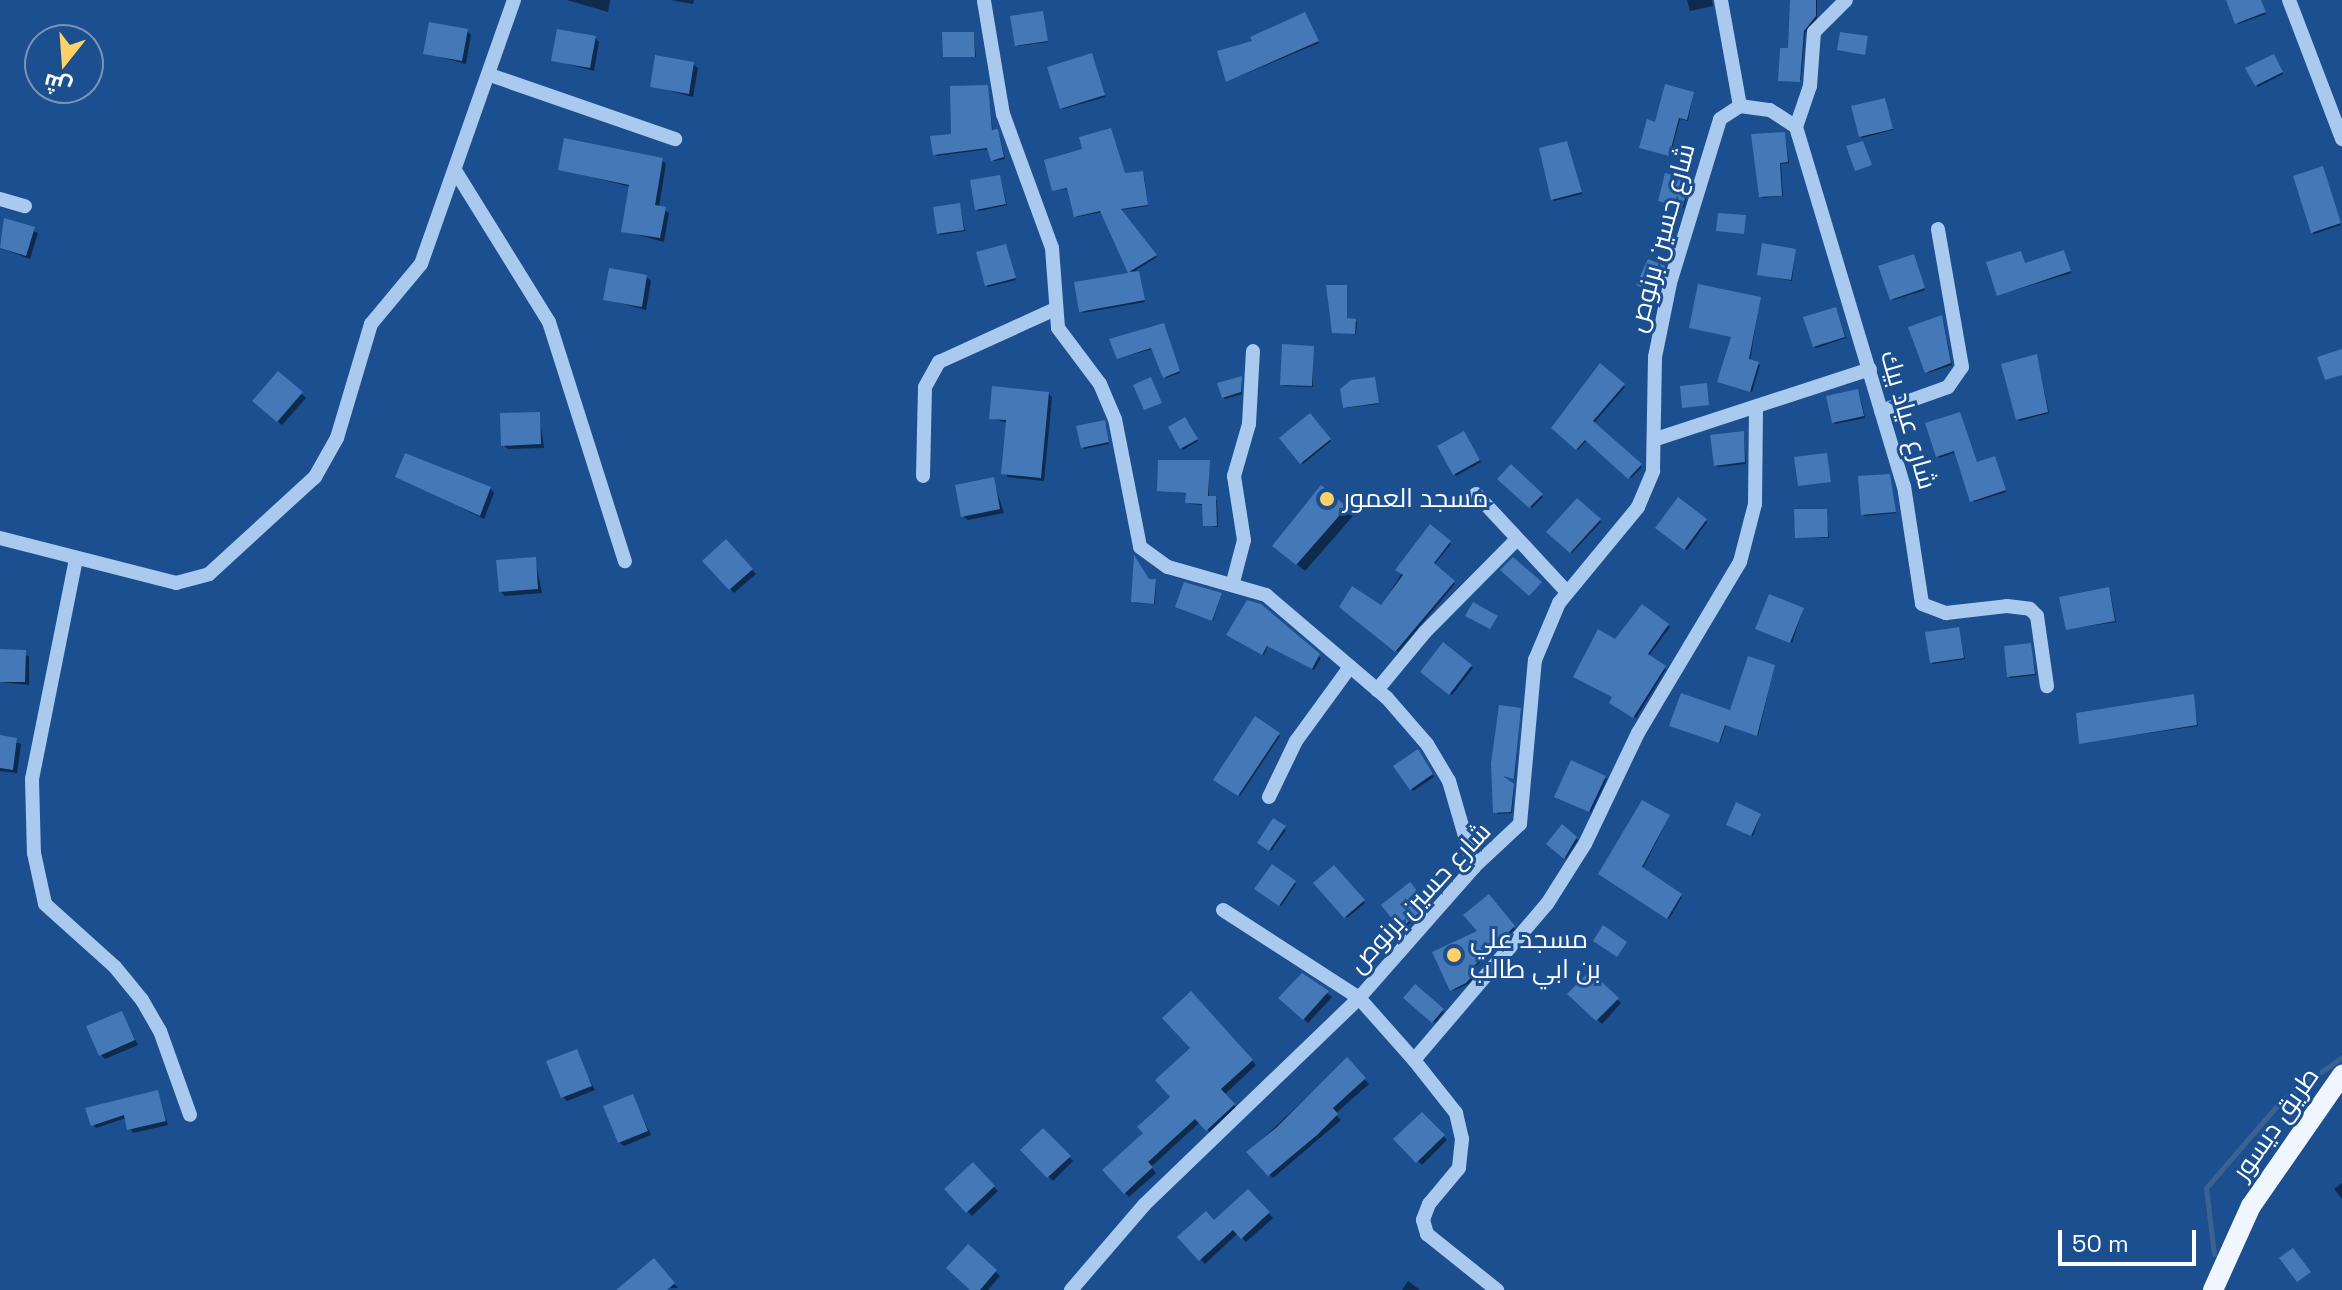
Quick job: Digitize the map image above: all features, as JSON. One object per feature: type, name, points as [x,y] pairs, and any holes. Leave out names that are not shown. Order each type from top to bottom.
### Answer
[{"type":"main road","name":"طريق ديسور","points":[[2213,1290],[2251,1206],[2342,1075]]},
{"type":"street","points":[[0,538],[176,583],[209,574],[315,477],[337,438],[371,324],[421,264],[456,172],[514,0]]},
{"type":"street","points":[[1721,0],[1740,106],[1770,110],[1796,127],[1810,86],[1814,32],[1846,0]]},
{"type":"street","points":[[2289,0],[2342,139]]},
{"type":"street","points":[[984,1],[1003,114],[1052,248],[1053,310],[1062,339],[1100,384],[1115,419],[1140,547],[1168,567],[1233,582],[1266,595],[1377,690],[1427,744],[1449,781],[1474,867]]},
{"type":"street","points":[[490,75],[675,139]]},
{"type":"street","name":"شارع حسين برنوص","points":[[1071,1290],[1144,1205],[1359,998],[1474,867],[1520,824],[1535,660],[1567,592],[1638,507],[1653,471],[1656,439],[1655,357],[1670,283],[1720,119],[1740,106]]},
{"type":"street","name":"شارع عياد بيك","points":[[1796,127],[1870,369],[1915,537],[1922,604],[1946,613],[2007,606],[2030,609],[2037,616],[2047,686]]},
{"type":"street","points":[[456,172],[549,322],[625,561]]},
{"type":"street","points":[[0,199],[25,206]]},
{"type":"street","points":[[1881,411],[1948,387],[1962,367],[1938,229]]},
{"type":"street","points":[[923,476],[925,387],[939,362],[1053,310]]},
{"type":"street","points":[[1233,582],[1244,540],[1234,476],[1249,424],[1253,351]]},
{"type":"street","points":[[1656,439],[1870,369]]},
{"type":"street","points":[[1414,1060],[1547,904],[1585,844],[1638,733],[1740,562],[1755,504],[1756,407]]},
{"type":"street","points":[[1476,494],[1515,541],[1567,592]]},
{"type":"street","points":[[1377,690],[1425,632],[1515,541]]},
{"type":"street","points":[[76,559],[32,779],[34,853],[45,904],[115,967],[142,1000],[160,1031],[190,1115]]},
{"type":"street","points":[[1269,797],[1296,741],[1350,667]]},
{"type":"street","points":[[1223,910],[1359,998],[1456,1113],[1462,1139],[1459,1168],[1426,1212],[1427,1234],[1497,1290]]},
{"type":"building","points":[[1790,0],[1816,0],[1816,16],[1804,31],[1800,82],[1778,81],[1780,48],[1788,48]]},
{"type":"building","points":[[2226,0],[2261,0],[2266,12],[2235,24]]},
{"type":"building","points":[[1043,11],[1048,41],[1015,46],[1010,16]]},
{"type":"building","points":[[1305,12],[1319,41],[1226,82],[1217,51],[1252,41],[1250,37]]},
{"type":"building","points":[[429,22],[468,29],[462,61],[423,54]]},
{"type":"building","points":[[557,29],[596,36],[590,68],[551,61]]},
{"type":"building","points":[[942,32],[974,32],[975,57],[943,57]]},
{"type":"building","points":[[1840,32],[1868,36],[1865,55],[1837,50]]},
{"type":"building","points":[[1092,53],[1105,95],[1060,109],[1047,67]]},
{"type":"building","points":[[2274,54],[2283,72],[2255,86],[2245,68]]},
{"type":"building","points":[[655,55],[694,62],[689,94],[650,87]]},
{"type":"building","points":[[1665,84],[1694,92],[1687,120],[1679,118],[1669,156],[1639,148],[1647,119],[1655,122]]},
{"type":"building","points":[[988,85],[992,130],[998,129],[1004,157],[991,161],[987,148],[933,155],[930,136],[951,134],[950,86]]},
{"type":"building","points":[[1885,98],[1893,129],[1859,137],[1851,106]]},
{"type":"building","points":[[1111,128],[1125,173],[1143,171],[1148,205],[1121,209],[1157,255],[1129,272],[1139,271],[1145,300],[1079,312],[1074,282],[1128,273],[1100,211],[1074,217],[1067,188],[1052,191],[1044,160],[1082,149],[1079,137]]},
{"type":"building","points":[[1785,132],[1788,162],[1780,163],[1782,196],[1759,197],[1751,134]]},
{"type":"building","points":[[564,138],[663,158],[655,205],[666,207],[660,238],[621,232],[629,185],[558,170]]},
{"type":"building","points":[[1567,141],[1582,192],[1551,200],[1539,148]]},
{"type":"building","points":[[1863,141],[1872,165],[1855,171],[1846,146]]},
{"type":"building","points":[[2323,166],[2341,223],[2311,233],[2293,176]]},
{"type":"building","points":[[1665,173],[1691,180],[1682,208],[1658,201]]},
{"type":"building","points":[[1000,175],[1006,204],[975,210],[970,180]]},
{"type":"building","points":[[960,203],[964,230],[937,234],[933,207]]},
{"type":"building","points":[[1718,213],[1746,215],[1744,234],[1716,231]]},
{"type":"building","points":[[4,218],[35,227],[26,256],[0,248]]},
{"type":"building","points":[[1762,243],[1796,249],[1791,280],[1757,275]]},
{"type":"building","points":[[1006,244],[1016,278],[985,286],[976,252]]},
{"type":"building","points":[[2064,250],[2071,271],[1997,296],[1986,262],[2021,251],[2025,263]]},
{"type":"building","points":[[1914,254],[1925,288],[1890,300],[1878,266]]},
{"type":"building","points":[[1648,259],[1665,266],[1657,295],[1636,285]]},
{"type":"building","points":[[609,268],[647,275],[642,307],[603,300]]},
{"type":"building","points":[[1698,284],[1761,297],[1749,359],[1759,362],[1750,392],[1717,382],[1731,337],[1689,328]]},
{"type":"building","points":[[1326,285],[1347,285],[1347,318],[1356,319],[1355,334],[1332,333]]},
{"type":"building","points":[[1836,307],[1845,337],[1813,347],[1803,317]]},
{"type":"building","points":[[1942,315],[1951,363],[1925,373],[1908,327]]},
{"type":"building","points":[[1164,323],[1180,371],[1163,378],[1151,348],[1117,359],[1109,339]]},
{"type":"building","points":[[1282,344],[1314,346],[1312,386],[1280,385]]},
{"type":"building","points":[[2342,349],[2342,375],[2325,380],[2317,357]]},
{"type":"building","points":[[2037,354],[2048,412],[2016,420],[2001,364]]},
{"type":"building","points":[[1600,363],[1625,384],[1593,421],[1642,464],[1628,479],[1585,440],[1576,450],[1551,428]]},
{"type":"building","points":[[278,371],[303,392],[277,422],[252,401]]},
{"type":"building","points":[[1242,376],[1241,392],[1222,398],[1217,383]]},
{"type":"building","points":[[1151,377],[1162,403],[1144,410],[1133,385]]},
{"type":"building","points":[[1375,377],[1379,403],[1343,408],[1340,389],[1351,380]]},
{"type":"building","points":[[1707,383],[1709,405],[1682,408],[1680,386]]},
{"type":"building","points":[[992,386],[1049,392],[1041,478],[1001,474],[1006,420],[989,419]]},
{"type":"building","points":[[1858,389],[1864,416],[1832,423],[1826,396]]},
{"type":"building","points":[[540,412],[541,444],[501,446],[500,413]]},
{"type":"building","points":[[1960,412],[1977,462],[1995,456],[2006,490],[1970,502],[1954,451],[1936,457],[1925,423]]},
{"type":"building","points":[[1310,413],[1331,439],[1300,464],[1279,438]]},
{"type":"building","points":[[1185,417],[1198,439],[1180,449],[1168,427]]},
{"type":"building","points":[[1105,420],[1109,442],[1081,448],[1076,426]]},
{"type":"building","points":[[1464,431],[1480,460],[1453,475],[1437,446]]},
{"type":"building","points":[[1744,431],[1745,462],[1714,466],[1710,435]]},
{"type":"building","points":[[405,453],[491,487],[480,516],[395,477]]},
{"type":"building","points":[[1827,453],[1831,482],[1798,486],[1794,457]]},
{"type":"building","points":[[1158,460],[1210,460],[1208,496],[1216,496],[1217,526],[1203,526],[1202,504],[1185,503],[1186,493],[1157,491]]},
{"type":"building","points":[[1511,464],[1543,494],[1529,508],[1497,479]]},
{"type":"building","points":[[1890,474],[1896,512],[1861,515],[1858,476]]},
{"type":"building","points":[[994,477],[1000,509],[961,517],[955,485]]},
{"type":"building","points":[[1321,485],[1347,507],[1296,565],[1272,546]]},
{"type":"building","points":[[1678,497],[1707,519],[1684,550],[1655,528]]},
{"type":"building","points":[[1577,498],[1601,519],[1570,553],[1546,532]]},
{"type":"building","points":[[1794,509],[1827,509],[1828,537],[1795,538]]},
{"type":"building","points":[[1430,524],[1451,541],[1434,563],[1455,581],[1395,652],[1339,607],[1352,586],[1381,605],[1403,575],[1395,570]]},
{"type":"building","points":[[726,539],[753,569],[729,590],[702,561]]},
{"type":"building","points":[[1134,555],[1149,579],[1156,579],[1154,604],[1131,602]]},
{"type":"building","points":[[536,557],[538,589],[499,592],[496,560]]},
{"type":"building","points":[[1513,557],[1542,582],[1529,596],[1500,570]]},
{"type":"building","points":[[1184,582],[1222,593],[1212,621],[1175,607]]},
{"type":"building","points":[[2109,587],[2115,621],[2066,630],[2059,597]]},
{"type":"building","points":[[1769,594],[1804,608],[1790,643],[1755,629]]},
{"type":"building","points":[[1247,600],[1261,604],[1320,654],[1312,669],[1267,646],[1262,655],[1226,635]]},
{"type":"building","points":[[1473,602],[1498,616],[1490,629],[1465,616]]},
{"type":"building","points":[[1642,604],[1669,624],[1648,654],[1666,666],[1633,718],[1609,703],[1612,697],[1573,677],[1598,629],[1615,639]]},
{"type":"building","points":[[1959,627],[1964,658],[1930,663],[1925,632]]},
{"type":"building","points":[[1443,642],[1472,665],[1449,695],[1420,672]]},
{"type":"building","points":[[2031,643],[2035,674],[2007,677],[2004,646]]},
{"type":"building","points":[[0,649],[26,650],[25,682],[0,682]]},
{"type":"building","points":[[1748,656],[1775,665],[1757,736],[1725,725],[1719,743],[1669,726],[1681,693],[1730,710]]},
{"type":"building","points":[[2194,694],[2197,725],[2079,744],[2076,713]]},
{"type":"building","points":[[1499,705],[1521,708],[1514,779],[1503,776],[1514,784],[1511,812],[1493,813],[1491,763]]},
{"type":"building","points":[[1255,716],[1280,733],[1238,796],[1213,780]]},
{"type":"building","points":[[0,735],[17,738],[13,770],[0,768]]},
{"type":"building","points":[[1418,749],[1433,774],[1410,790],[1393,766]]},
{"type":"building","points":[[1571,760],[1606,776],[1589,812],[1554,797]]},
{"type":"building","points":[[1642,800],[1670,815],[1642,867],[1682,894],[1667,919],[1598,874]]},
{"type":"building","points":[[1736,802],[1761,814],[1751,836],[1726,825]]},
{"type":"building","points":[[1273,818],[1286,826],[1269,851],[1257,843]]},
{"type":"building","points":[[1562,824],[1577,837],[1564,859],[1546,844]]},
{"type":"building","points":[[1272,864],[1296,881],[1279,906],[1254,889]]},
{"type":"building","points":[[1334,865],[1365,900],[1344,918],[1313,883]]},
{"type":"building","points":[[1410,882],[1428,905],[1400,929],[1381,905]]},
{"type":"building","points":[[1489,894],[1515,926],[1474,966],[1476,972],[1466,983],[1450,991],[1432,952],[1477,931],[1463,915]]},
{"type":"building","points":[[1603,925],[1627,942],[1617,957],[1593,941]]},
{"type":"building","points":[[1590,971],[1619,998],[1596,1021],[1567,994]]},
{"type":"building","points":[[1302,973],[1329,991],[1303,1020],[1278,998]]},
{"type":"building","points":[[1415,984],[1444,1009],[1432,1023],[1403,998]]},
{"type":"building","points":[[1191,991],[1253,1060],[1221,1089],[1235,1104],[1206,1131],[1195,1119],[1148,1162],[1153,1167],[1124,1194],[1102,1170],[1143,1133],[1137,1127],[1170,1097],[1155,1080],[1190,1048],[1162,1018]]},
{"type":"building","points":[[122,1011],[135,1040],[99,1056],[86,1026]]},
{"type":"building","points":[[577,1049],[592,1086],[561,1098],[546,1061]]},
{"type":"building","points":[[1347,1057],[1366,1078],[1333,1108],[1338,1114],[1317,1135],[1268,1176],[1246,1152],[1277,1127]]},
{"type":"building","points":[[158,1090],[166,1121],[127,1130],[124,1115],[91,1126],[85,1108]]},
{"type":"building","points":[[633,1094],[648,1131],[618,1143],[603,1106]]},
{"type":"building","points":[[1422,1112],[1445,1135],[1416,1163],[1393,1139]]},
{"type":"building","points":[[1043,1128],[1071,1156],[1047,1178],[1020,1150]]},
{"type":"building","points":[[973,1162],[995,1186],[966,1213],[944,1189]]},
{"type":"building","points":[[1248,1189],[1270,1212],[1241,1239],[1233,1230],[1199,1261],[1177,1237],[1206,1211],[1214,1220]]},
{"type":"building","points":[[968,1244],[997,1270],[980,1290],[970,1290],[946,1268]]},
{"type":"building","points":[[2293,1248],[2311,1272],[2297,1282],[2279,1258]]},
{"type":"building","points":[[654,1258],[675,1283],[667,1290],[616,1290]]},
{"type":"waterway","points":[[2214,1254],[2206,1188],[2282,1100],[2342,1057]]},
{"type":"place","name":"مسجد العمور","points":[[1327,499]]},
{"type":"place","name":"مسجد علي بن ابي طالب","points":[[1454,955]]}]
